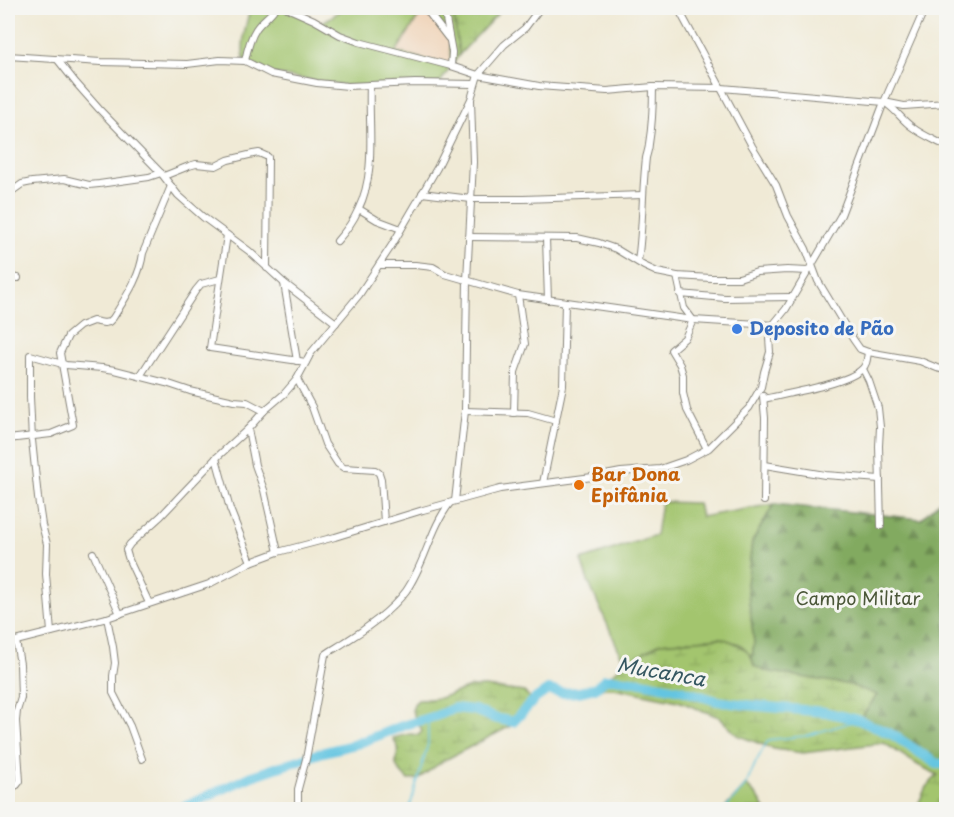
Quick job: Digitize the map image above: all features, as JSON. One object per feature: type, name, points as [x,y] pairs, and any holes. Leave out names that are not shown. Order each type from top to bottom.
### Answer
[{"type":"street","points":[[244,61],[256,29],[275,8]]},
{"type":"street","points":[[287,8],[359,42],[478,75],[539,86],[607,91],[653,87],[722,88],[884,102],[904,106],[946,103]]},
{"type":"street","points":[[425,8],[450,41]]},
{"type":"street","points":[[444,8],[452,52],[451,66]]},
{"type":"street","points":[[298,810],[298,789],[306,759],[325,655],[369,626],[406,591],[440,520],[453,502],[465,411],[467,280],[473,162],[471,99],[478,75],[504,45],[525,28],[540,8]]},
{"type":"street","points":[[678,8],[752,146],[776,185],[788,216],[806,249],[818,281],[853,339],[860,348],[868,352],[920,361],[946,370]]},
{"type":"street","points":[[8,643],[120,614],[208,584],[251,562],[278,552],[453,502],[500,489],[621,472],[660,469],[686,460],[706,449],[749,408],[761,387],[770,352],[769,338],[773,325],[841,215],[884,102],[925,8]]},
{"type":"street","points":[[8,56],[101,62],[187,64],[220,60],[244,61],[271,74],[317,83],[348,86],[415,83],[474,84]]},
{"type":"street","points":[[57,59],[99,109],[162,174],[178,195],[336,323]]},
{"type":"street","points":[[337,241],[359,209],[365,190],[370,155],[370,85]]},
{"type":"street","points":[[638,261],[646,158],[650,144],[653,87]]},
{"type":"street","points":[[149,603],[126,550],[297,379],[311,353],[359,295],[379,265],[437,168],[471,99]]},
{"type":"street","points":[[884,102],[897,111],[915,130],[946,146]]},
{"type":"street","points":[[8,194],[22,184],[32,182],[64,179],[89,185],[99,184],[149,177],[196,164],[216,166],[228,160],[259,153],[268,157],[267,268]]},
{"type":"street","points":[[8,439],[51,434],[73,425],[60,353],[68,336],[80,326],[93,321],[109,322],[113,318],[136,280],[143,253],[171,186]]},
{"type":"street","points":[[422,193],[471,199],[643,195]]},
{"type":"street","points":[[359,209],[377,220],[401,229]]},
{"type":"street","points":[[227,235],[210,348],[306,362]]},
{"type":"street","points":[[469,237],[577,238],[616,249],[657,272],[677,276],[739,278],[757,272],[808,271]]},
{"type":"street","points":[[546,238],[548,300]]},
{"type":"street","points":[[379,265],[433,267],[445,274],[518,296],[693,320],[773,325]]},
{"type":"street","points":[[677,276],[684,308],[693,320]]},
{"type":"street","points":[[8,277],[18,278]]},
{"type":"street","points":[[140,376],[195,290],[201,284],[220,279]]},
{"type":"street","points":[[284,283],[297,361]]},
{"type":"street","points":[[680,294],[725,298],[792,297]]},
{"type":"street","points":[[514,412],[515,372],[525,344],[518,296]]},
{"type":"street","points":[[543,483],[563,386],[565,302]]},
{"type":"street","points":[[693,320],[685,338],[671,350],[681,365],[682,393],[687,410],[706,449]]},
{"type":"street","points":[[764,399],[831,384],[854,375],[867,361],[868,352]]},
{"type":"street","points":[[51,632],[46,574],[47,544],[38,498],[32,436],[30,355],[75,367],[102,368],[140,376],[190,392],[247,402],[264,411]]},
{"type":"street","points":[[862,369],[869,381],[878,408],[881,526]]},
{"type":"street","points":[[297,379],[312,407],[324,444],[338,464],[344,468],[375,470],[379,473],[384,522]]},
{"type":"street","points":[[761,387],[765,418],[764,501]]},
{"type":"street","points":[[465,411],[528,413],[556,421]]},
{"type":"street","points":[[248,429],[278,552]]},
{"type":"street","points":[[216,458],[230,509],[251,562]]},
{"type":"street","points":[[765,465],[825,475],[880,479]]},
{"type":"street","points":[[93,553],[120,614]]},
{"type":"street","points":[[107,618],[115,663],[113,693],[130,726],[142,759]]},
{"type":"street","points":[[8,789],[20,781],[16,721],[21,698],[20,664],[16,641]]},
{"type":"shaded area","points":[[425,8],[450,41],[451,66],[395,52]]},
{"type":"green space","points":[[251,8],[287,8],[320,24],[345,8],[424,8],[453,8],[459,55],[439,84],[348,86],[271,74],[245,61],[243,42]],"holes":[[[424,8],[450,41],[451,66],[396,52]]]},
{"type":"green space","points":[[453,8],[503,8],[459,55]]},
{"type":"green space","name":"Campo Militar","points":[[946,495],[946,764],[937,764],[893,735],[859,720],[877,695],[850,685],[764,671],[754,666],[752,658],[754,642],[747,585],[752,542],[774,504],[921,519]]},
{"type":"green space","points":[[661,502],[698,503],[701,517],[774,504],[752,542],[747,585],[754,642],[752,658],[739,644],[720,638],[660,643],[625,664],[581,560],[656,535]]},
{"type":"green space","points":[[721,638],[746,650],[754,666],[764,671],[850,685],[877,695],[859,720],[893,735],[937,764],[946,764],[946,809],[916,809],[926,787],[938,775],[884,743],[803,753],[774,749],[737,735],[719,717],[678,701],[614,688],[595,688],[624,664],[660,643]]},
{"type":"green space","points":[[470,687],[524,692],[534,701],[511,726],[443,761],[418,779],[408,780],[397,766],[399,750],[393,738],[410,734],[419,735],[422,731],[412,711],[414,704],[418,700],[440,698]]},
{"type":"green space","points":[[746,785],[758,797],[765,809],[724,809]]},
{"type":"waterway","name":"Mucanca","points":[[176,810],[252,776],[320,753],[356,744],[454,708],[474,710],[513,722],[535,699],[548,690],[562,693],[579,692],[595,688],[605,679],[642,682],[681,690],[717,701],[825,712],[859,720],[893,735],[937,764],[946,764]]},
{"type":"waterway","points":[[409,810],[428,744],[428,718]]},
{"type":"waterway","points":[[724,810],[746,785],[767,742],[805,736],[859,720]]},
{"type":"place","name":"Deposito de Pão","points":[[737,329]]},
{"type":"place","name":"Bar Dona Epifânia","points":[[579,485]]}]
